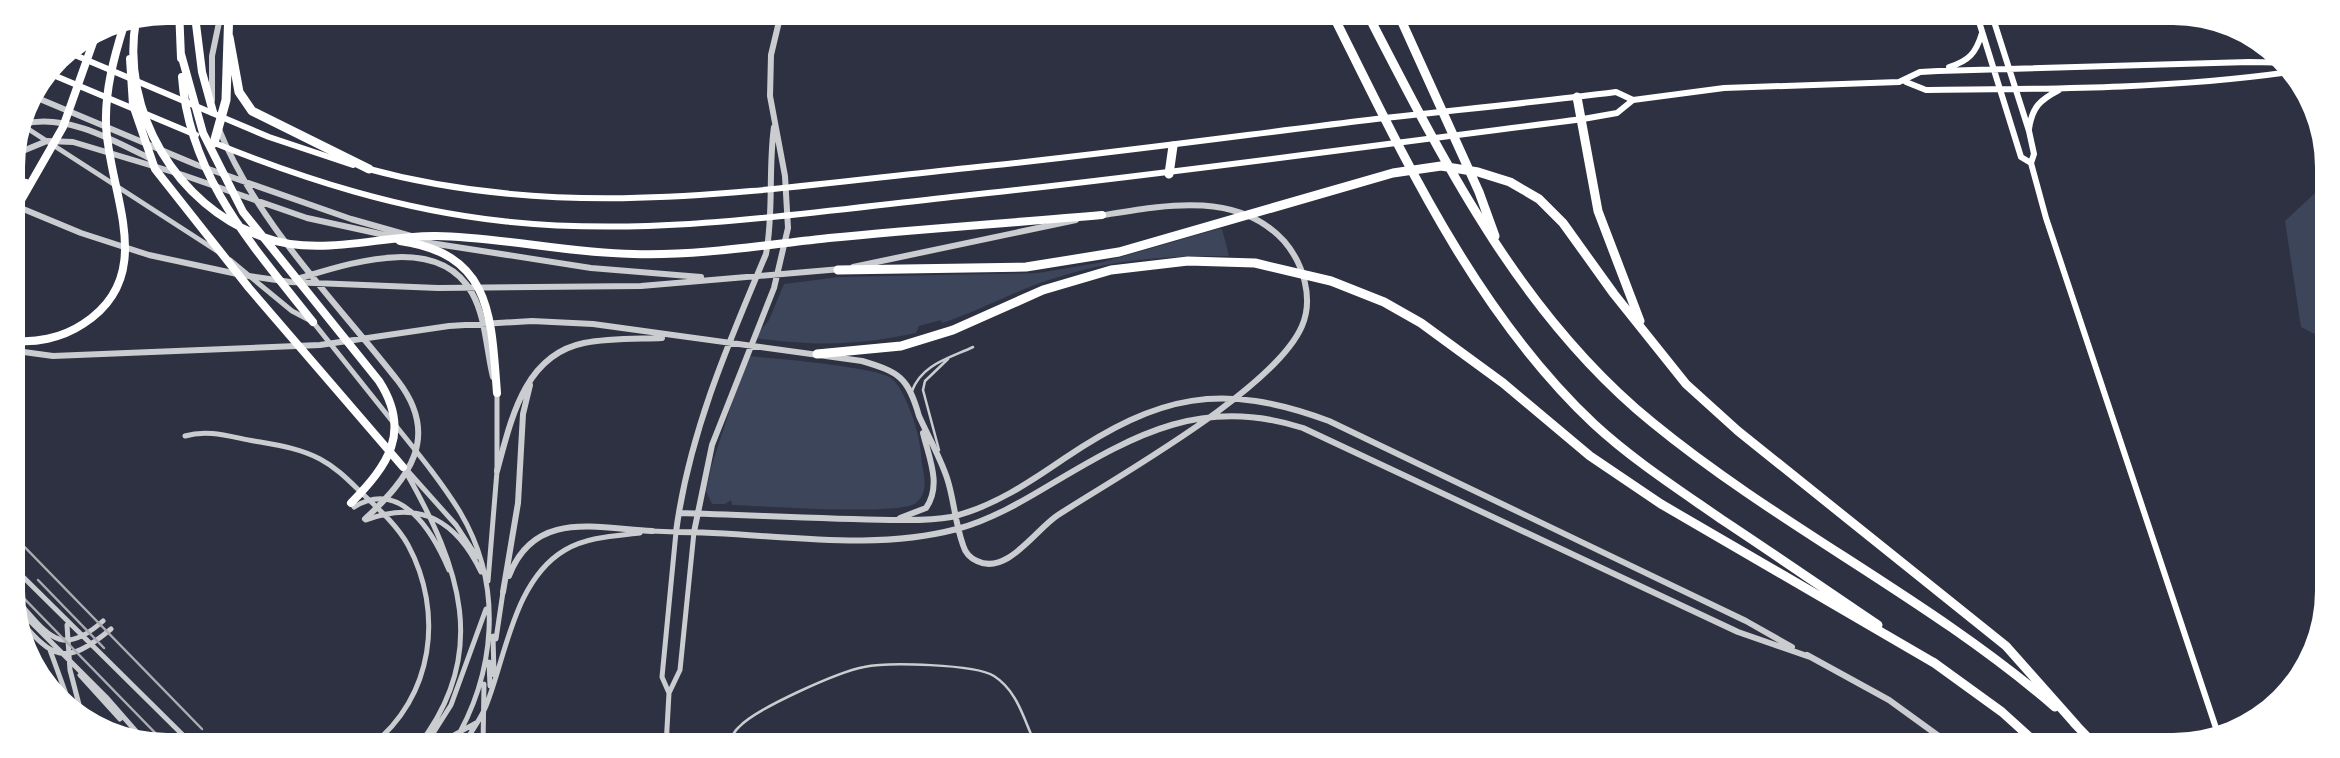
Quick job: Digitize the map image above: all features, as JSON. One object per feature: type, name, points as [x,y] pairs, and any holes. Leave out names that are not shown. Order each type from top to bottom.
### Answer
[{"type":"highway","points":[[180,25],[189,124],[210,178],[224,207],[262,261],[313,322]]},
{"type":"highway","points":[[196,25],[200,60],[218,115]]},
{"type":"highway","points":[[228,25],[239,92],[252,112],[369,169]]},
{"type":"highway","points":[[1338,25],[1429,199],[1514,334],[1595,424],[1692,499],[1936,664],[2025,733]]},
{"type":"highway","points":[[1373,25],[1503,257],[1564,338],[1652,423],[1958,632],[2077,726]]},
{"type":"highway","points":[[1402,25],[1479,192],[1503,257]]},
{"type":"highway","points":[[135,29],[129,73],[133,105],[155,168],[249,288],[403,467]]},
{"type":"highway","points":[[25,340],[56,336],[86,323],[111,296],[124,264],[126,224],[108,154],[106,119],[122,33]]},
{"type":"highway","points":[[214,143],[229,37]]},
{"type":"highway","points":[[133,40],[138,86],[152,134],[165,160],[202,203],[242,229],[268,240],[320,246],[376,239],[461,237],[633,254],[1102,215]]},
{"type":"highway","points":[[25,191],[64,127],[93,46]]},
{"type":"highway","points":[[181,54],[204,134],[243,212],[379,381],[391,404],[395,429],[387,462],[352,505]]},
{"type":"highway","points":[[1577,97],[1598,211],[1643,328]]},
{"type":"highway","points":[[1169,174],[1174,146]]},
{"type":"highway","points":[[838,270],[1026,267],[1072,261],[1119,252],[1392,174],[1441,166],[1510,182],[1539,199],[1563,223],[1686,384],[1725,420],[2006,646],[2084,733]]},
{"type":"highway","points":[[25,184],[35,172]]},
{"type":"highway","points":[[376,239],[429,246],[455,258],[472,276],[490,319],[496,393]]},
{"type":"highway","points":[[816,354],[901,346],[953,330],[1044,290],[1111,270],[1188,261],[1255,263],[1332,281],[1384,302],[1422,324],[1504,383],[1590,456],[1661,504],[1936,664]]},
{"type":"main road","points":[[1980,25],[2021,156],[2031,164],[2215,726]]},
{"type":"main road","points":[[1996,25],[2029,131],[2034,154],[2031,164]]},
{"type":"main road","points":[[1938,70],[1968,60],[1982,31]]},
{"type":"main road","points":[[78,56],[291,145],[369,169],[452,188],[549,199],[634,200],[769,189],[1174,146],[1616,92],[1633,100]]},
{"type":"main road","points":[[1905,81],[1920,72],[1938,70],[2270,63]]},
{"type":"main road","points":[[57,77],[214,143],[344,190],[488,220],[636,227],[1169,174],[1582,119],[1616,113],[1633,100],[1724,88],[1905,81],[1926,90],[2060,89],[2239,80],[2281,74]]},
{"type":"main road","points":[[2029,131],[2035,107],[2060,89]]},
{"type":"street","points":[[221,25],[212,56],[218,115],[237,170],[264,214],[398,380],[414,406],[418,433],[413,462],[399,485],[365,519]]},
{"type":"street","points":[[667,733],[669,693],[680,670],[696,514],[712,445],[774,288],[788,228],[770,74],[779,25]]},
{"type":"street","points":[[42,100],[196,165],[310,206],[456,248]]},
{"type":"street","points":[[33,122],[61,122],[124,146],[183,176]]},
{"type":"street","points":[[669,693],[662,677],[679,513],[708,396],[766,254],[774,127]]},
{"type":"street","points":[[30,129],[178,225],[313,322],[450,497],[474,540],[487,589],[490,635],[484,677],[483,733]]},
{"type":"street","points":[[27,148],[47,141],[65,141],[307,218],[456,248],[658,275],[722,277]]},
{"type":"street","points":[[25,211],[150,255],[242,275],[290,282],[438,288],[656,286],[722,277],[838,270],[1102,215],[1195,205],[1236,210],[1274,231],[1297,260],[1304,278],[1306,310],[1294,340],[1255,381],[1125,475],[1057,515],[1013,555],[998,563],[982,563],[972,558],[962,544],[947,477],[918,416]]},
{"type":"street","points":[[290,282],[403,257],[424,258],[447,268],[467,285],[475,300],[496,393],[498,471],[486,609],[490,694]]},
{"type":"street","points":[[25,353],[53,356],[336,344],[449,326],[532,321],[593,324],[862,361],[901,377],[912,392],[934,478],[934,494],[926,508],[892,520]]},
{"type":"street","points":[[498,471],[521,394],[538,368],[582,343],[678,337]]},
{"type":"street","points":[[474,733],[490,697],[518,503],[523,414],[538,368]]},
{"type":"street","points":[[679,513],[921,522],[956,516],[1006,496],[1125,422],[1181,402],[1227,397],[1271,401],[1328,421],[1746,621],[1890,700],[1935,733]]},
{"type":"street","points":[[503,592],[518,556],[543,534],[574,528],[877,540],[959,529],[1029,497],[1158,427],[1222,414],[1259,416],[1303,428],[1738,632],[1810,657]]},
{"type":"street","points":[[186,436],[206,432],[293,448],[338,470],[406,541],[428,592],[430,640],[426,662],[409,702],[385,733]]},
{"type":"street","points":[[694,441],[712,445]]},
{"type":"street","points":[[403,467],[438,529],[456,592],[459,618],[460,643],[453,682],[428,733]]},
{"type":"street","points":[[403,467],[456,525],[486,576],[495,662]]},
{"type":"street","points":[[352,505],[376,497],[392,499],[409,508],[442,553],[456,592]]},
{"type":"street","points":[[1508,524],[1515,510]]},
{"type":"street","points":[[365,519],[409,512],[446,524],[472,555],[487,589]]},
{"type":"street","points":[[472,733],[528,594],[553,558],[589,540],[652,531]]},
{"type":"street","points":[[25,579],[180,733]]},
{"type":"street","points":[[431,733],[451,705],[486,609]]},
{"type":"street","points":[[27,611],[50,634],[64,641],[84,638],[104,621]]},
{"type":"street","points":[[29,622],[106,697],[132,728]]},
{"type":"street","points":[[67,622],[68,662],[79,703]]},
{"type":"street","points":[[32,633],[58,653],[86,650],[111,629]]},
{"type":"street","points":[[37,631],[58,665],[67,693]]},
{"type":"street","points":[[68,662],[130,728]]},
{"type":"street","points":[[459,733],[484,677]]},
{"type":"street","points":[[458,733],[478,722]]},
{"type":"lane","points":[[912,392],[925,371],[973,348]]},
{"type":"lane","points":[[947,477],[922,390],[926,380],[948,359]]},
{"type":"lane","points":[[735,733],[768,709],[839,675],[877,665],[988,672],[1013,693],[1031,733]]},
{"type":"shaded area","points":[[2315,193],[2315,334],[2301,327],[2285,221]]},
{"type":"shaded area","points":[[1222,229],[1229,256],[1158,258],[1089,269],[1043,282],[942,323],[941,320],[919,326],[916,333],[835,343],[754,338],[769,320],[784,284],[839,277],[1038,273],[1103,262]]},
{"type":"shaded area","points":[[747,356],[846,367],[891,378],[906,401],[918,435],[924,480],[921,498],[905,507],[884,509],[732,505],[731,500],[712,504],[706,491],[711,468]]},
{"type":"railway","points":[[25,547],[202,729]]},
{"type":"railway","points":[[38,580],[104,648]]},
{"type":"railway","points":[[26,600],[155,732]]}]
